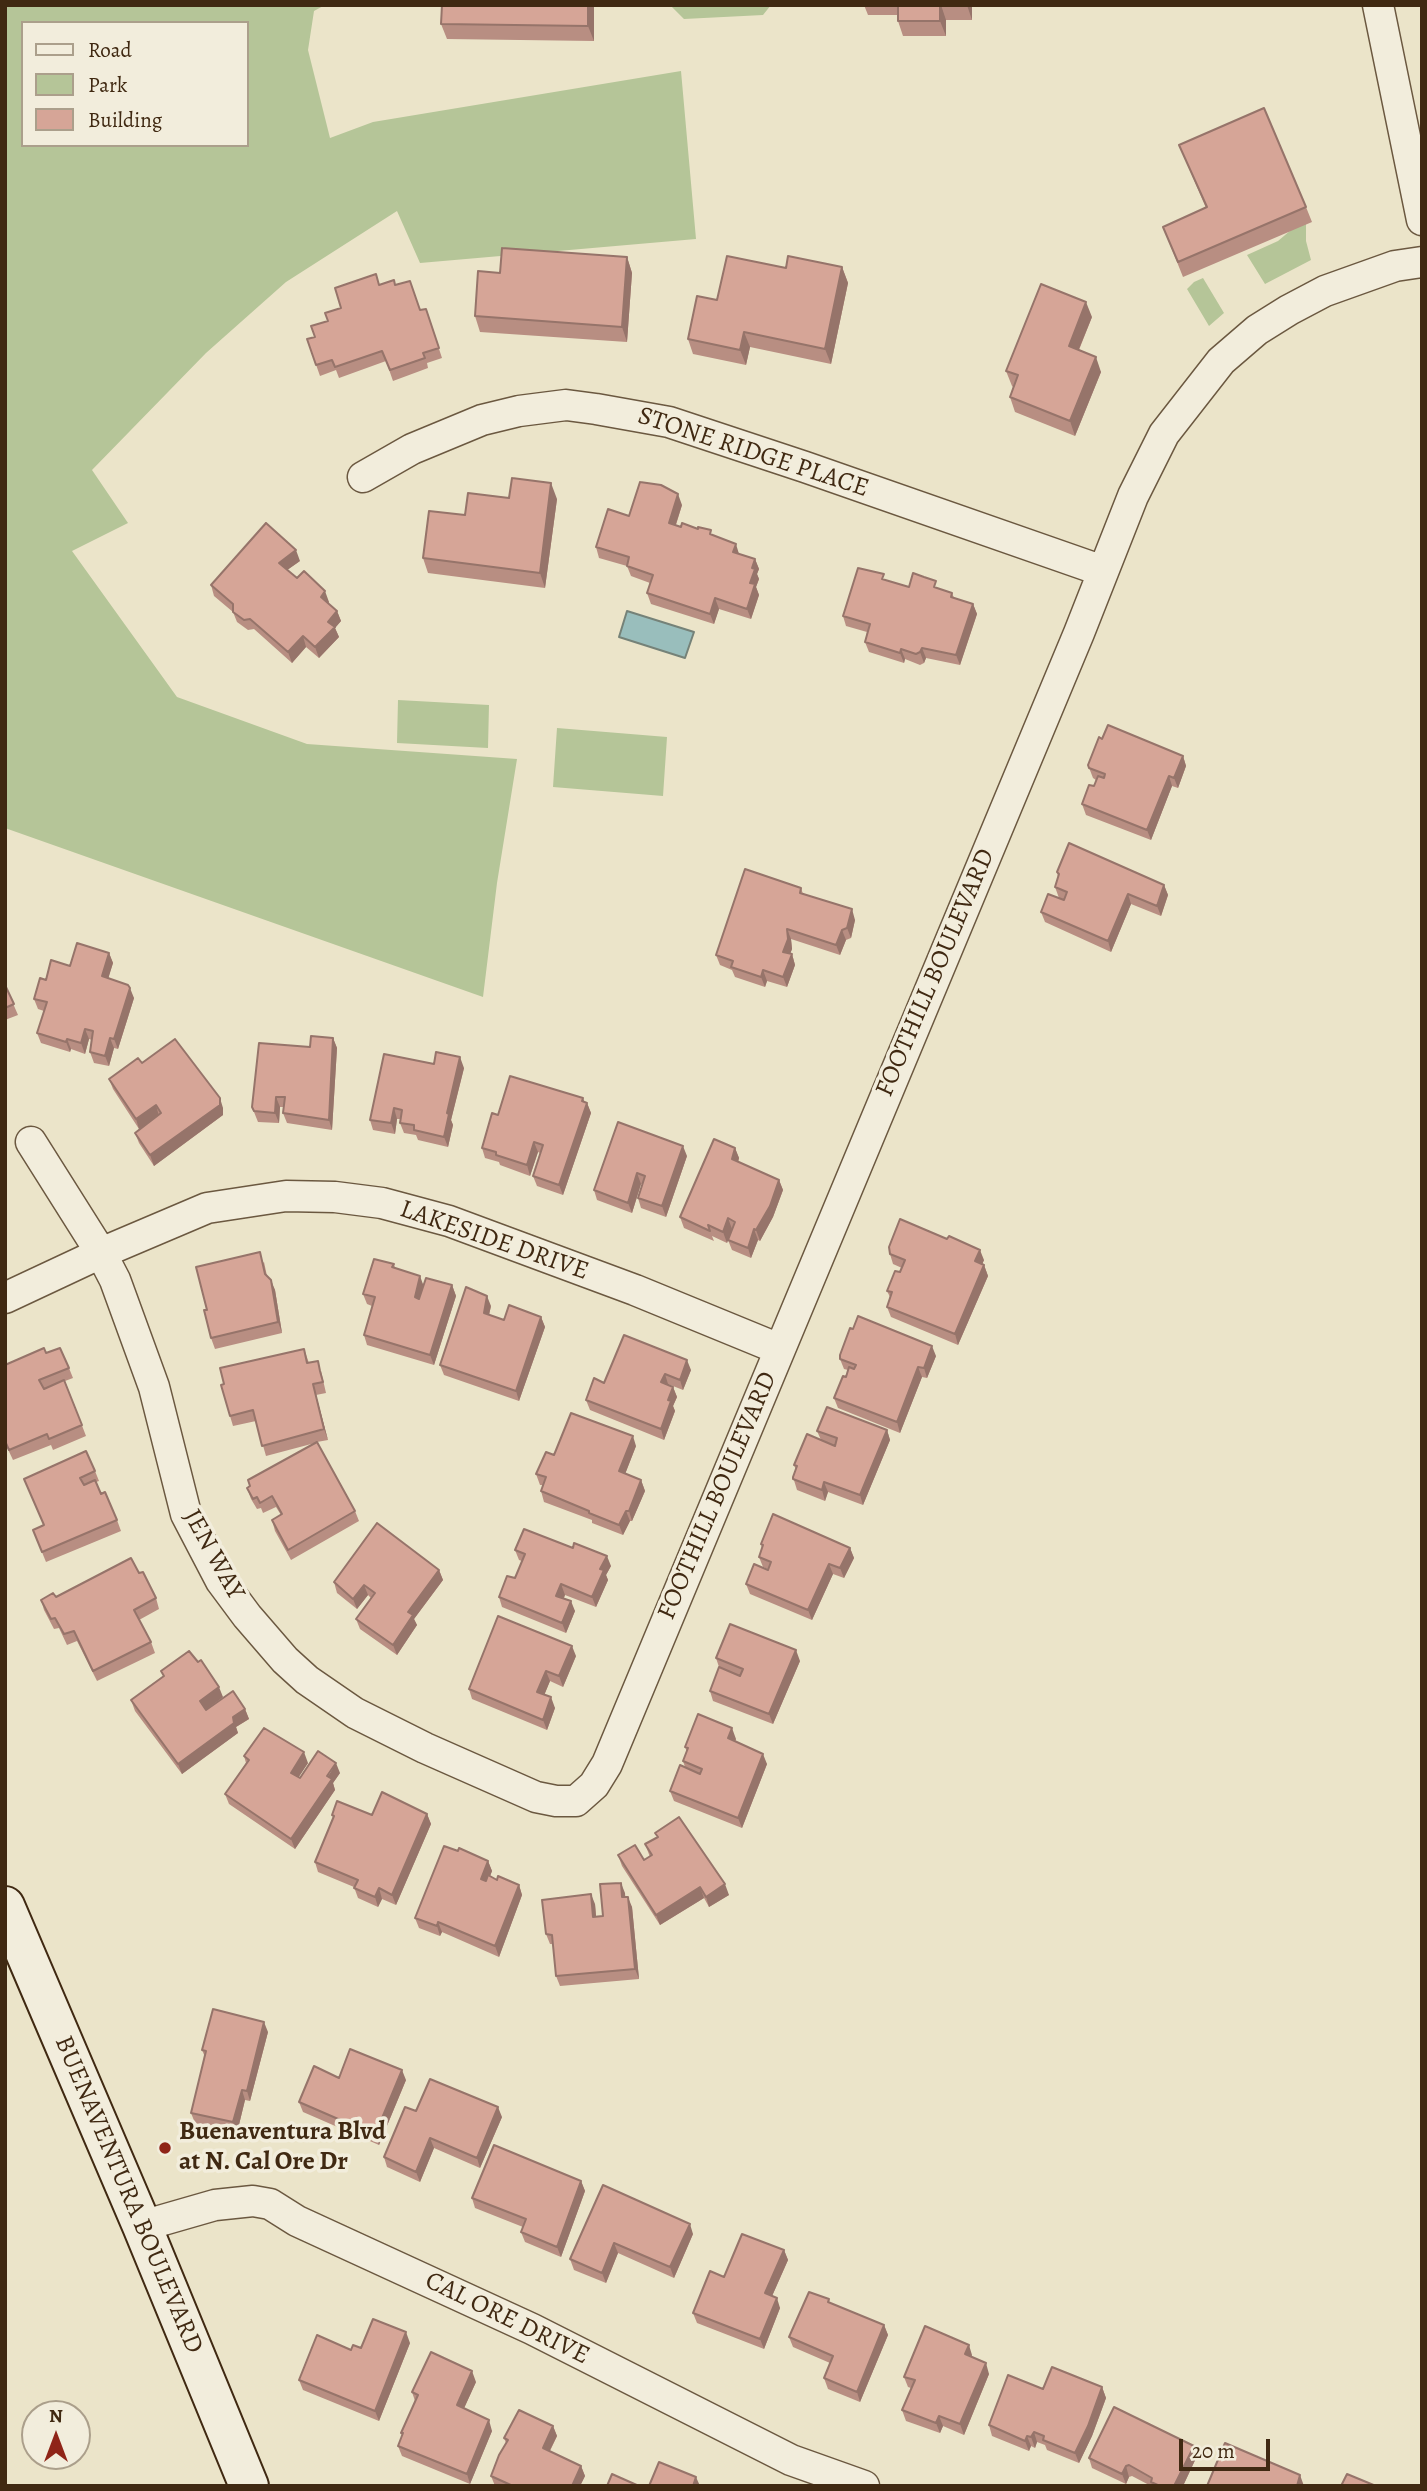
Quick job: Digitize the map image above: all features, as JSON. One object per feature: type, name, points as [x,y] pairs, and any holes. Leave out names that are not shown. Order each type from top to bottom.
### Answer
[{"type":"main road","name":"BUENAVENTURA BOULEVARD","points":[[5,1906],[142,2226],[249,2486]]},
{"type":"street","points":[[1378,5],[1422,220]]},
{"type":"street","name":"FOOTHILL BOULEVARD","points":[[576,1801],[594,1785],[607,1764],[1133,496],[1164,434],[1221,361],[1257,330],[1325,291],[1395,266],[1422,262]]},
{"type":"street","name":"STONE RIDGE PLACE","points":[[363,477],[412,449],[482,420],[519,411],[565,405],[669,422],[1103,571]]},
{"type":"street","name":"JEN WAY","points":[[30,1142],[101,1253],[115,1280],[154,1387],[186,1514],[221,1581],[262,1634],[307,1680],[355,1713],[425,1748],[536,1797],[576,1801]]},
{"type":"street","name":"LAKESIDE DRIVE","points":[[5,1298],[207,1208],[286,1196],[335,1197],[382,1203],[460,1225],[635,1290],[779,1349]]},
{"type":"street","name":"CAL ORE DRIVE","points":[[142,2226],[215,2205],[253,2202],[270,2204],[297,2221],[532,2329],[791,2460],[864,2486]]},
{"type":"green space","points":[[5,5],[325,5],[314,11],[308,50],[330,138],[373,122],[681,71],[696,239],[420,263],[397,211],[286,282],[206,353],[92,470],[128,523],[72,551],[177,697],[307,744],[517,759],[497,883],[483,997],[5,828]]},
{"type":"green space","points":[[670,5],[771,5],[763,15],[684,19]]},
{"type":"green space","points":[[1306,222],[1306,241],[1311,260],[1265,284],[1247,255],[1278,241]]},
{"type":"green space","points":[[1203,278],[1224,313],[1209,326],[1187,289]]},
{"type":"green space","points":[[398,700],[489,705],[488,748],[397,743]]},
{"type":"green space","points":[[557,728],[667,737],[663,796],[553,787]]},
{"type":"water","points":[[627,611],[694,632],[685,658],[619,637]]},
{"type":"building","points":[[442,5],[588,5],[588,26],[441,24]]},
{"type":"building","points":[[898,5],[940,5],[940,21],[898,21]]},
{"type":"building","points":[[1264,108],[1306,207],[1178,262],[1163,227],[1207,207],[1179,145]]},
{"type":"building","points":[[502,248],[627,257],[622,327],[475,316],[478,271],[500,273]]},
{"type":"building","points":[[727,256],[786,268],[788,256],[842,267],[825,349],[744,332],[740,350],[688,339],[697,296],[717,300]]},
{"type":"building","points":[[376,274],[379,285],[394,280],[395,285],[410,281],[420,310],[426,309],[439,348],[423,353],[425,358],[390,370],[382,351],[335,367],[332,360],[316,365],[307,339],[315,337],[311,326],[328,321],[325,313],[341,308],[335,288]]},
{"type":"building","points":[[1041,284],[1086,302],[1069,346],[1096,357],[1070,421],[1010,397],[1018,375],[1006,371]]},
{"type":"building","points":[[512,478],[551,483],[540,573],[423,558],[429,511],[465,515],[468,493],[509,498]]},
{"type":"building","points":[[640,482],[661,485],[678,494],[669,523],[681,527],[682,523],[711,530],[710,534],[736,544],[733,552],[755,559],[750,583],[755,584],[747,609],[715,598],[710,614],[647,593],[653,575],[627,566],[629,557],[596,547],[608,509],[629,516]]},
{"type":"building","points":[[266,523],[296,550],[279,563],[297,578],[304,571],[325,591],[321,597],[337,611],[328,622],[335,627],[315,647],[303,636],[288,652],[250,619],[244,620],[233,612],[233,604],[211,585]]},
{"type":"building","points":[[858,568],[884,574],[882,579],[909,587],[913,573],[936,581],[934,587],[952,593],[951,597],[973,604],[956,655],[922,648],[916,654],[901,649],[900,653],[865,642],[870,624],[843,616]]},
{"type":"building","points":[[1108,725],[1183,756],[1174,778],[1169,776],[1147,830],[1082,804],[1089,785],[1094,786],[1098,776],[1104,778],[1105,774],[1089,768],[1088,765],[1099,737],[1102,739]]},
{"type":"building","points":[[1069,843],[1164,885],[1157,906],[1128,894],[1108,941],[1041,912],[1048,894],[1064,900],[1067,892],[1055,887],[1059,874],[1057,872]]},
{"type":"building","points":[[745,869],[801,888],[800,893],[852,909],[847,928],[842,930],[836,945],[787,929],[788,939],[783,952],[792,954],[783,977],[763,970],[761,977],[731,967],[733,961],[716,955]]},
{"type":"building","points":[[77,943],[109,953],[102,976],[130,988],[114,1039],[110,1038],[105,1056],[90,1052],[93,1031],[85,1029],[81,1043],[67,1039],[66,1042],[37,1033],[47,1002],[34,999],[40,978],[46,980],[51,960],[70,966]]},
{"type":"building","points":[[5,985],[14,1004],[5,1008]]},
{"type":"building","points":[[311,1036],[333,1038],[329,1120],[283,1113],[285,1097],[276,1097],[275,1113],[254,1111],[252,1107],[259,1043],[310,1047]]},
{"type":"building","points":[[175,1039],[220,1098],[220,1105],[150,1155],[135,1133],[161,1113],[156,1105],[136,1119],[109,1079],[138,1058],[142,1063]]},
{"type":"building","points":[[436,1052],[460,1057],[444,1137],[414,1130],[414,1125],[400,1123],[402,1110],[394,1108],[391,1123],[370,1120],[384,1054],[434,1064]]},
{"type":"building","points":[[510,1076],[583,1098],[582,1101],[587,1103],[559,1185],[533,1176],[543,1145],[534,1142],[527,1165],[482,1148],[492,1113],[498,1115]]},
{"type":"building","points":[[618,1122],[683,1146],[662,1206],[638,1198],[645,1176],[637,1173],[628,1203],[594,1190]]},
{"type":"building","points":[[714,1139],[735,1148],[732,1159],[779,1180],[770,1206],[756,1230],[754,1229],[748,1248],[728,1240],[735,1222],[728,1218],[723,1232],[708,1225],[710,1231],[680,1217]]},
{"type":"building","points":[[900,1219],[980,1250],[975,1261],[984,1265],[955,1334],[887,1307],[892,1292],[887,1291],[895,1271],[900,1272],[905,1260],[890,1254],[889,1247]]},
{"type":"building","points":[[260,1252],[265,1274],[271,1280],[278,1322],[211,1338],[196,1267]]},
{"type":"building","points":[[374,1259],[394,1264],[392,1267],[420,1276],[415,1297],[419,1299],[426,1278],[452,1285],[430,1355],[364,1335],[375,1297],[363,1294]]},
{"type":"building","points":[[466,1287],[487,1296],[484,1313],[504,1320],[509,1305],[541,1317],[516,1391],[440,1365]]},
{"type":"building","points":[[858,1316],[932,1346],[924,1368],[918,1367],[897,1422],[834,1398],[849,1367],[854,1369],[856,1365],[840,1359],[840,1355],[850,1328],[853,1329]]},
{"type":"building","points":[[624,1335],[687,1360],[680,1380],[665,1374],[661,1382],[673,1387],[661,1429],[586,1400],[594,1378],[604,1383]]},
{"type":"building","points":[[44,1348],[46,1353],[60,1348],[69,1368],[39,1380],[44,1389],[64,1380],[82,1425],[49,1439],[47,1434],[9,1450],[5,1441],[5,1365]]},
{"type":"building","points":[[304,1349],[307,1363],[318,1361],[323,1382],[313,1384],[324,1429],[262,1446],[253,1410],[230,1416],[221,1385],[224,1384],[220,1368]]},
{"type":"building","points":[[827,1407],[887,1430],[860,1495],[824,1482],[822,1490],[793,1479],[797,1466],[794,1465],[807,1434],[835,1446],[837,1438],[817,1431]]},
{"type":"building","points":[[571,1413],[633,1436],[619,1471],[641,1480],[629,1511],[626,1511],[619,1525],[541,1491],[546,1477],[536,1474],[546,1452],[554,1455]]},
{"type":"building","points":[[317,1442],[355,1511],[288,1550],[272,1520],[282,1514],[272,1496],[260,1503],[257,1497],[253,1499],[247,1488],[250,1486],[248,1480]]},
{"type":"building","points":[[86,1451],[95,1471],[80,1478],[84,1485],[95,1480],[101,1494],[105,1492],[117,1520],[42,1552],[33,1530],[44,1525],[24,1479]]},
{"type":"building","points":[[773,1514],[850,1548],[840,1568],[829,1564],[808,1610],[746,1584],[754,1564],[768,1570],[771,1562],[759,1557],[763,1545],[761,1544]]},
{"type":"building","points":[[377,1523],[439,1570],[408,1612],[413,1615],[393,1645],[356,1619],[375,1593],[364,1585],[353,1599],[334,1582]]},
{"type":"building","points":[[524,1529],[573,1548],[574,1543],[607,1556],[600,1569],[604,1570],[592,1597],[561,1584],[556,1596],[571,1601],[562,1623],[499,1597],[507,1576],[515,1578],[525,1554],[515,1550]]},
{"type":"building","points":[[131,1558],[139,1573],[143,1572],[156,1598],[134,1610],[151,1642],[93,1671],[74,1631],[64,1634],[55,1618],[51,1619],[41,1600],[53,1593],[56,1597]]},
{"type":"building","points":[[498,1616],[572,1646],[559,1676],[546,1671],[537,1692],[551,1697],[543,1720],[469,1689]]},
{"type":"building","points":[[730,1624],[796,1650],[769,1714],[710,1691],[719,1667],[740,1676],[743,1669],[716,1658]]},
{"type":"building","points":[[189,1651],[198,1662],[201,1660],[219,1687],[200,1701],[206,1710],[233,1691],[245,1709],[233,1717],[234,1723],[178,1764],[131,1700],[164,1676],[161,1671]]},
{"type":"building","points":[[698,1714],[732,1728],[728,1738],[763,1754],[738,1818],[670,1791],[680,1765],[700,1774],[702,1769],[683,1761],[688,1748],[685,1747]]},
{"type":"building","points":[[264,1728],[304,1752],[291,1773],[300,1778],[318,1751],[336,1763],[327,1776],[332,1779],[291,1839],[225,1794],[249,1760],[244,1756]]},
{"type":"building","points":[[382,1792],[427,1814],[392,1895],[379,1888],[375,1897],[354,1888],[358,1880],[315,1862],[334,1816],[332,1815],[337,1801],[372,1815]]},
{"type":"building","points":[[679,1817],[725,1884],[706,1897],[700,1887],[656,1915],[618,1855],[635,1845],[644,1860],[652,1855],[645,1844],[658,1837],[655,1833]]},
{"type":"building","points":[[444,1846],[458,1851],[459,1848],[488,1861],[481,1879],[486,1881],[488,1875],[497,1880],[498,1876],[519,1885],[495,1946],[438,1922],[437,1926],[415,1918]]},
{"type":"building","points":[[621,1883],[622,1897],[628,1897],[635,1969],[556,1976],[552,1935],[546,1934],[542,1900],[591,1894],[593,1917],[603,1916],[600,1884]]},
{"type":"building","points":[[213,2009],[264,2022],[247,2091],[242,2090],[233,2122],[191,2113],[206,2051],[202,2050]]},
{"type":"building","points":[[350,2049],[402,2070],[375,2135],[299,2102],[314,2066],[339,2078]]},
{"type":"building","points":[[430,2079],[498,2107],[477,2158],[430,2138],[416,2172],[384,2157],[405,2107],[416,2111]]},
{"type":"building","points":[[494,2145],[581,2181],[557,2247],[521,2232],[526,2219],[472,2198]]},
{"type":"building","points":[[603,2185],[690,2224],[670,2267],[614,2243],[602,2273],[570,2259]]},
{"type":"building","points":[[742,2234],[784,2250],[765,2293],[777,2298],[760,2339],[693,2313],[710,2271],[724,2277]]},
{"type":"building","points":[[809,2292],[884,2325],[857,2392],[824,2378],[833,2356],[789,2337]]},
{"type":"building","points":[[373,2319],[406,2332],[375,2411],[299,2380],[317,2335],[351,2350],[353,2345],[361,2348]]},
{"type":"building","points":[[925,2326],[969,2345],[965,2354],[986,2363],[960,2424],[939,2416],[936,2423],[902,2410],[915,2380],[904,2377]]},
{"type":"building","points":[[431,2352],[472,2371],[457,2405],[489,2420],[467,2474],[398,2446],[418,2395],[412,2392]]},
{"type":"building","points":[[1052,2367],[1102,2387],[1075,2453],[1043,2440],[1044,2436],[1034,2432],[1031,2437],[1027,2436],[1025,2441],[989,2425],[1008,2375],[1043,2389]]},
{"type":"building","points":[[1114,2407],[1194,2446],[1174,2486],[1160,2486],[1151,2482],[1152,2478],[1129,2465],[1122,2474],[1089,2458]]},
{"type":"building","points":[[519,2410],[553,2426],[543,2448],[581,2466],[572,2486],[513,2486],[491,2476],[508,2440],[504,2438]]},
{"type":"building","points":[[1225,2443],[1300,2475],[1297,2486],[1207,2486]]},
{"type":"building","points":[[659,2462],[696,2477],[693,2486],[649,2486]]},
{"type":"building","points":[[612,2474],[639,2486],[607,2486]]},
{"type":"building","points":[[1347,2474],[1376,2486],[1341,2486]]},
{"type":"place","name":"Buenaventura Blvd at N. Cal Ore Dr","points":[[165,2148]]}]
